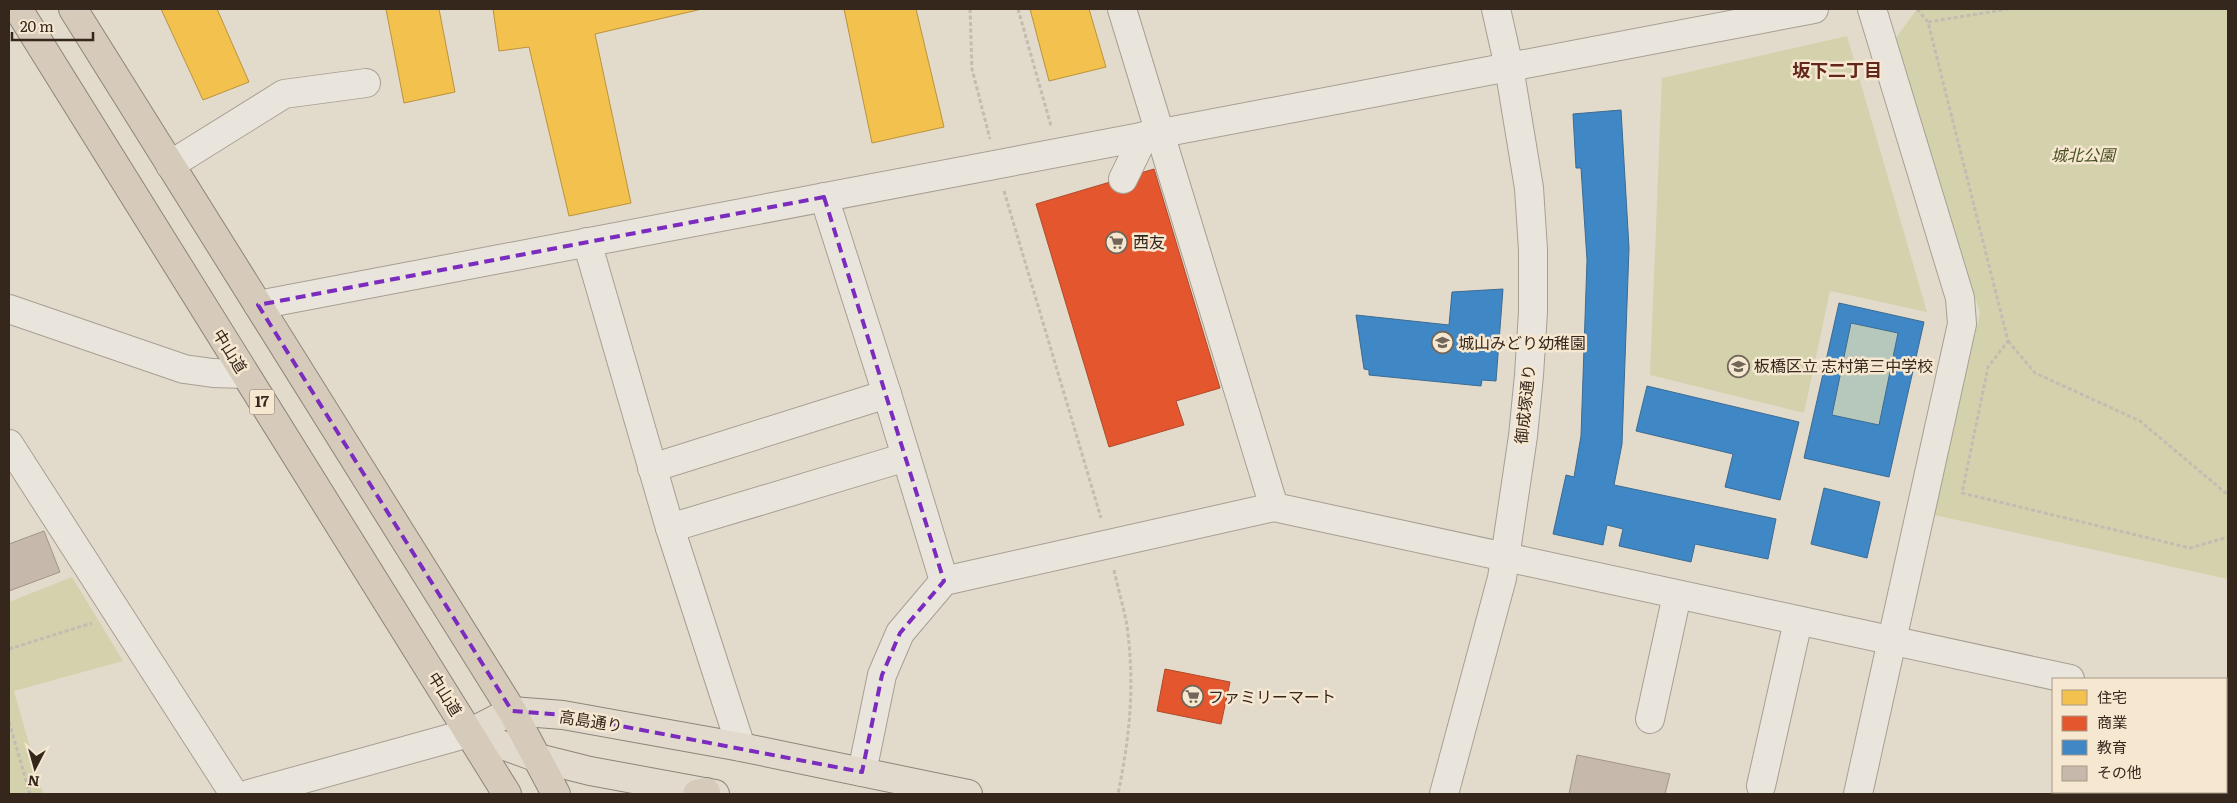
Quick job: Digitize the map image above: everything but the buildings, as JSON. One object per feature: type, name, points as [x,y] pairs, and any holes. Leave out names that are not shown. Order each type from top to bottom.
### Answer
[{"type":"highway","name":"中山道","points":[[18,9],[507,794]]},
{"type":"highway","points":[[73,9],[512,710],[556,794]]},
{"type":"main road","points":[[469,733],[512,710]]},
{"type":"main road","name":"高島通り","points":[[512,710],[564,715],[741,747],[968,794]]},
{"type":"main road","points":[[469,733],[538,758],[590,771],[706,794]]},
{"type":"street","points":[[1122,9],[1151,135],[1274,508]]},
{"type":"street","name":"御成塚通り","points":[[1444,794],[1505,558],[1523,436],[1533,312],[1529,188],[1509,67],[1496,9]]},
{"type":"street","points":[[258,306],[1814,9]]},
{"type":"street","points":[[1858,794],[1962,324],[1963,311],[1872,9]]},
{"type":"street","points":[[170,165],[284,94],[366,83]]},
{"type":"street","points":[[1123,179],[1151,135]]},
{"type":"street","points":[[824,197],[888,394],[944,581]]},
{"type":"street","points":[[587,242],[670,528],[741,747]]},
{"type":"street","points":[[10,312],[184,368],[213,373],[244,374]]},
{"type":"street","points":[[652,468],[888,394]]},
{"type":"street","points":[[9,444],[234,794]]},
{"type":"street","points":[[670,528],[906,457]]},
{"type":"street","points":[[862,772],[882,674],[900,633],[944,581],[1274,508],[2065,678]]},
{"type":"street","points":[[1650,719],[1677,595]]},
{"type":"street","points":[[1761,786],[1798,621]]},
{"type":"street","points":[[249,794],[469,733]]},
{"type":"path","points":[[970,9],[972,69],[996,164],[1107,544],[1127,624],[1132,672],[1131,720],[1118,794]]},
{"type":"path","points":[[1018,9],[1059,153]]},
{"type":"path","points":[[1917,9],[1928,22],[2008,341],[2036,373],[2140,421],[2228,494]]},
{"type":"path","points":[[1928,22],[2008,9]]},
{"type":"path","points":[[2008,341],[1988,367],[1962,493],[2190,548],[2228,537]]},
{"type":"path","points":[[9,649],[118,615]]},
{"type":"path","points":[[9,722],[30,794]]},
{"type":"highlighted area","points":[[824,197],[944,581],[900,633],[882,675],[862,772],[563,715],[512,711],[258,305]]},
{"type":"green space","name":"城北公園","points":[[1917,9],[2228,9],[2228,579],[1934,515],[1980,313],[1896,38]]},
{"type":"green space","points":[[1847,36],[1927,312],[1830,291],[1804,413],[1650,375],[1662,78]]},
{"type":"green space","points":[[72,577],[123,661],[14,691],[43,794],[9,794],[9,602]]},
{"type":"shaded area","points":[[1851,323],[1898,333],[1879,425],[1832,415]]},
{"type":"place","name":"西友","points":[[1117,242]]},
{"type":"place","name":"城山みどり幼稚園","points":[[1442,343]]},
{"type":"place","name":"板橋区立 志村第三中学校","points":[[1738,366]]},
{"type":"place","name":"ファミリーマート","points":[[1192,697]]},
{"type":"district","name":"坂下二丁目","points":[[1837,71]]}]
